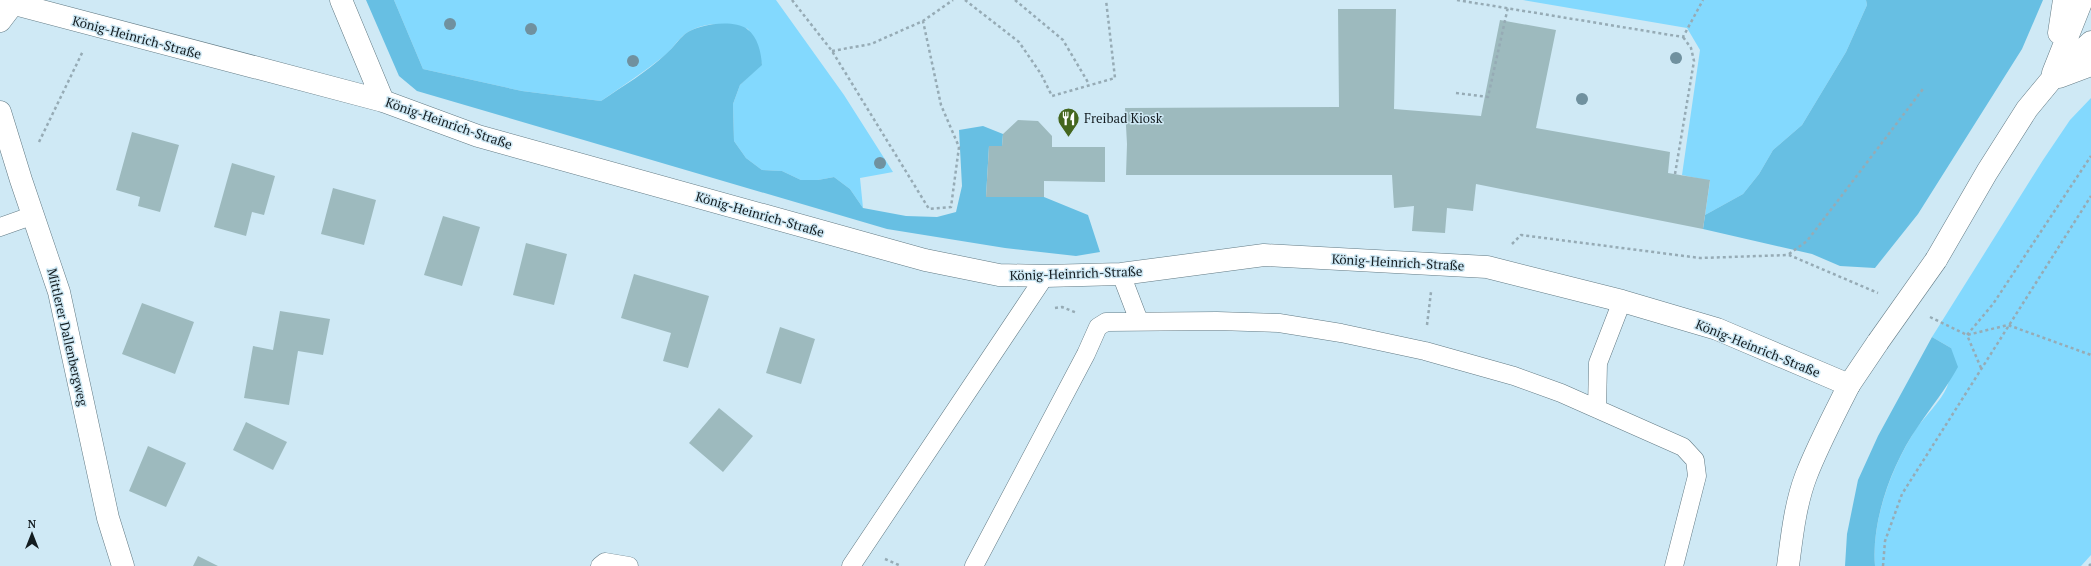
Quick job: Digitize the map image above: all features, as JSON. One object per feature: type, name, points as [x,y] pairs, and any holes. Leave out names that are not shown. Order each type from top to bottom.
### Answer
[{"type":"street","points":[[340,0],[383,101]]},
{"type":"street","points":[[2051,80],[2064,0]]},
{"type":"street","points":[[2051,80],[2082,0]]},
{"type":"street","points":[[0,21],[6,1]]},
{"type":"street","name":"König-Heinrich-Straße","points":[[6,1],[94,26],[383,101],[478,136],[924,260],[999,275],[1045,276],[1121,274],[1264,255],[1487,267],[1622,301],[1717,328],[1849,385]]},
{"type":"street","points":[[1788,566],[1795,516],[1806,477],[1849,385],[1936,260],[1987,172],[2027,109],[2051,80],[2091,42]]},
{"type":"street","points":[[2051,80],[2091,65]]},
{"type":"street","name":"Mittlerer Dallenbergweg","points":[[0,112],[21,180],[59,292],[108,518],[123,566]]},
{"type":"lane","points":[[0,227],[34,215]]},
{"type":"lane","points":[[1121,274],[1139,321]]},
{"type":"lane","points":[[851,566],[1005,338],[1021,310],[1045,276]]},
{"type":"lane","points":[[1597,409],[1598,363],[1622,301]]},
{"type":"lane","points":[[974,566],[1086,354],[1098,327],[1106,322],[1139,321],[1279,323],[1341,333],[1418,349],[1514,376],[1562,393],[1683,447],[1695,460],[1697,476],[1674,566]]},
{"type":"lane","points":[[600,566],[605,562],[629,566]]},
{"type":"path","points":[[792,0],[832,51],[929,210],[951,207],[959,147],[941,105],[923,21]]},
{"type":"path","points":[[832,51],[871,44],[923,21],[953,0]]},
{"type":"path","points":[[965,0],[1019,42],[1040,74],[1052,96],[1089,84],[1115,78],[1106,0]]},
{"type":"path","points":[[1015,0],[1063,40],[1089,84]]},
{"type":"path","points":[[1457,0],[1508,7],[1683,37],[1691,48],[1694,62],[1675,174]]},
{"type":"path","points":[[1683,37],[1703,0]]},
{"type":"path","points":[[1456,93],[1488,97],[1508,7]]},
{"type":"path","points":[[21,180],[94,26]]},
{"type":"path","points":[[1789,255],[1808,241],[1923,89]]},
{"type":"path","points":[[1968,335],[1993,304],[2091,156]]},
{"type":"path","points":[[1883,566],[1885,541],[1902,494],[2091,196]]},
{"type":"path","points":[[1487,267],[1521,235],[1700,258],[1789,255],[1881,294]]},
{"type":"path","points":[[1021,310],[1062,307],[1106,322]]},
{"type":"path","points":[[1929,317],[1968,335],[2008,325],[2091,355]]},
{"type":"path","points":[[1968,335],[1981,368]]},
{"type":"path","points":[[881,562],[884,558],[901,566]]},
{"type":"shaded area","points":[[366,0],[394,0],[423,69],[522,91],[601,101],[659,61],[685,34],[707,25],[733,24],[741,26],[751,32],[754,36],[760,50],[762,65],[740,85],[733,104],[734,141],[746,158],[762,170],[782,171],[801,180],[818,180],[834,177],[850,189],[863,208],[906,216],[937,217],[956,212],[962,186],[959,130],[983,126],[1003,134],[1002,146],[989,146],[986,197],[1044,197],[1088,215],[1100,252],[1076,256],[1005,248],[887,229],[417,91],[399,76]]},
{"type":"shaded area","points":[[394,0],[776,0],[844,95],[893,172],[860,178],[863,208],[850,189],[834,177],[818,180],[801,180],[782,171],[762,170],[746,158],[734,141],[733,104],[740,85],[762,64],[748,29],[733,25],[716,24],[692,30],[682,36],[664,56],[601,101],[522,91],[423,69]]},
{"type":"shaded area","points":[[1523,0],[1866,0],[1867,5],[1846,52],[1802,125],[1773,150],[1759,174],[1743,194],[1705,215],[1710,181],[1682,175],[1700,50],[1687,28]]},
{"type":"shaded area","points":[[1866,0],[2043,0],[2022,49],[1918,214],[1875,268],[1840,266],[1812,254],[1703,229],[1705,215],[1743,194],[1759,174],[1773,150],[1802,125],[1846,52],[1867,5]]},
{"type":"shaded area","points":[[2091,98],[2091,555],[2081,566],[1875,566],[1876,531],[1885,494],[1891,477],[1916,429],[1941,398],[1948,383],[1951,348],[1932,337],[2043,160],[2070,120]]},
{"type":"shaded area","points":[[1932,337],[1951,348],[1958,367],[1917,428],[1899,458],[1885,494],[1880,512],[1876,531],[1875,566],[1845,566],[1847,534],[1858,480],[1878,436]]},
{"type":"building","points":[[1338,9],[1396,9],[1394,109],[1481,116],[1500,20],[1556,30],[1536,128],[1670,152],[1668,173],[1710,180],[1703,229],[1476,184],[1473,211],[1447,208],[1445,233],[1412,231],[1414,206],[1394,208],[1392,175],[1126,175],[1127,144],[1125,108],[1339,107]]},
{"type":"building","points":[[1018,120],[1038,121],[1052,136],[1052,147],[1105,147],[1105,182],[1044,181],[1044,197],[986,197],[989,146],[1002,146],[1003,134]]},
{"type":"building","points":[[132,132],[179,145],[160,212],[138,206],[140,197],[116,190]]},
{"type":"building","points":[[232,163],[275,176],[264,215],[252,212],[246,236],[214,227]]},
{"type":"building","points":[[333,188],[376,200],[364,245],[321,234]]},
{"type":"building","points":[[443,216],[480,227],[462,286],[424,275]]},
{"type":"building","points":[[526,243],[567,254],[554,305],[513,295]]},
{"type":"building","points":[[634,274],[709,296],[688,368],[663,361],[671,333],[621,318]]},
{"type":"building","points":[[142,303],[194,322],[175,374],[122,354]]},
{"type":"building","points":[[280,311],[330,319],[323,355],[298,351],[289,405],[244,398],[253,346],[273,350]]},
{"type":"building","points":[[780,327],[815,339],[801,384],[766,373]]},
{"type":"building","points":[[719,408],[753,436],[723,472],[689,443]]},
{"type":"building","points":[[246,422],[287,442],[273,470],[233,450]]},
{"type":"building","points":[[148,446],[186,463],[166,507],[129,491]]},
{"type":"building","points":[[198,556],[218,566],[193,566]]},
{"type":"place","name":"Freibad Kiosk","points":[[1068,138]]}]
